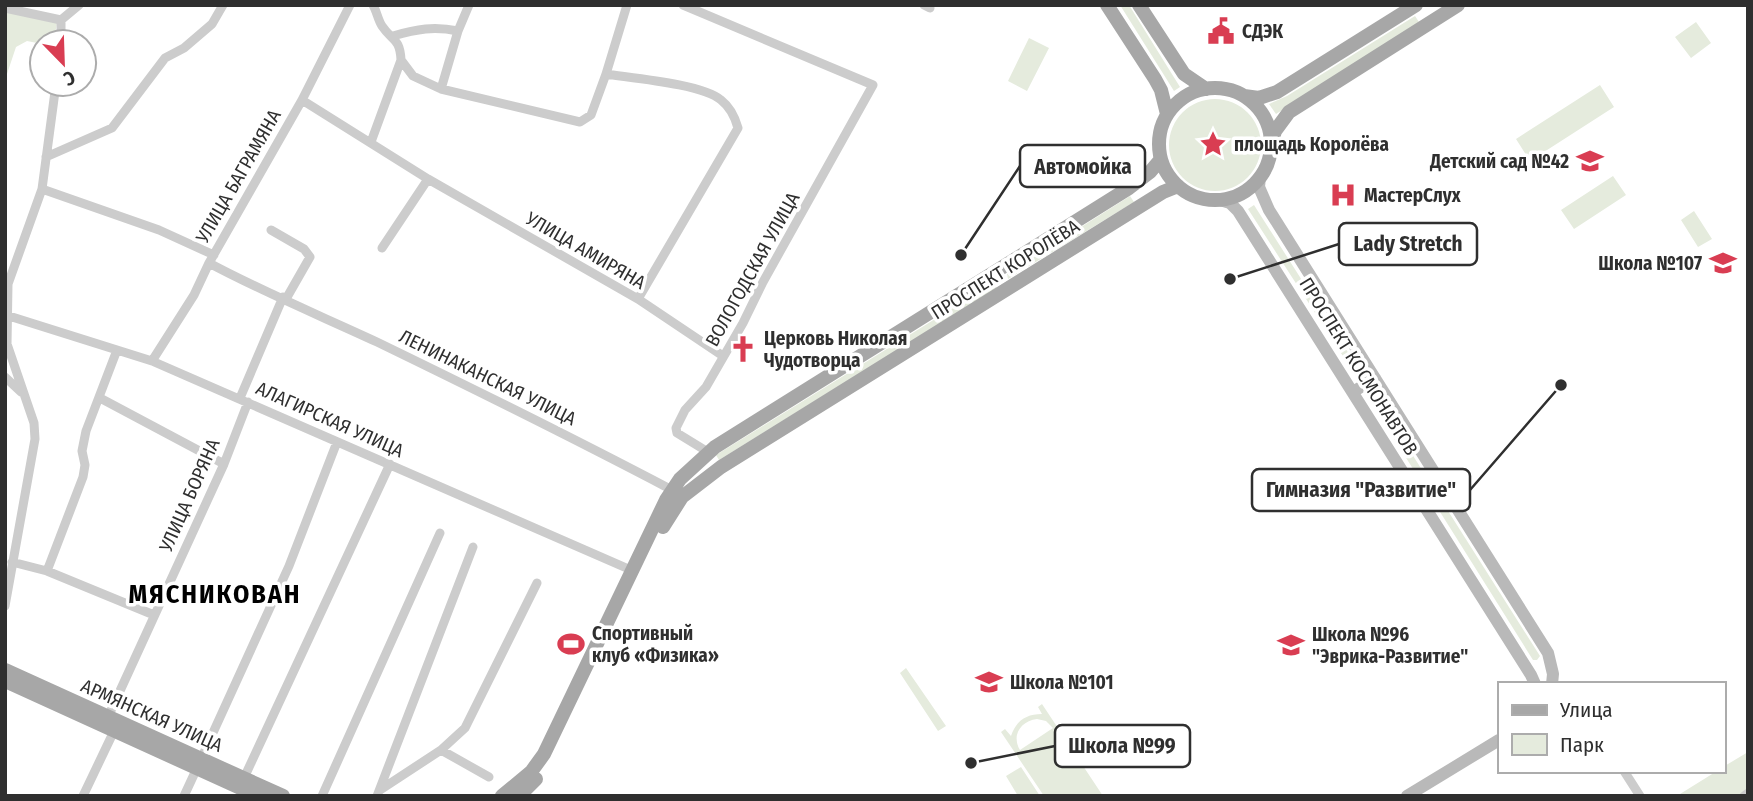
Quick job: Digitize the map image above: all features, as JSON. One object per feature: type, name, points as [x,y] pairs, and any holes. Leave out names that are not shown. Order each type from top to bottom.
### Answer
[{"type":"main road","points":[[1107,5],[1155,80],[1167,114]]},
{"type":"main road","points":[[1139,5],[1184,74],[1206,89]]},
{"type":"main road","points":[[1432,21],[1423,20],[1418,5],[1277,92],[1259,98],[1216,88],[1183,98],[1167,114],[1160,130],[1158,146],[1168,175],[1178,186],[1195,196],[1220,200],[1248,189],[1260,177],[1275,131],[1289,112],[1458,5]]},
{"type":"main road","points":[[1244,96],[1262,114],[1268,126],[1270,146]]},
{"type":"main road","name":"ПРОСПЕКТ КОРОЛЁВА","points":[[502,796],[531,772],[544,754],[672,490],[708,452],[1129,188],[1150,172],[1161,159]]},
{"type":"main road","name":"ПРОСПЕКТ КОСМОНАВТОВ","points":[[1260,177],[1259,187],[1263,199],[1548,653],[1552,682]]},
{"type":"main road","name":"ПРОСПЕКТ КОРОЛЁВА","points":[[519,796],[538,778],[565,735],[639,574],[670,514],[682,497],[721,467],[1002,295],[1163,192],[1178,186]]},
{"type":"main road","name":"ПРОСПЕКТ КОСМОНАВТОВ","points":[[1220,200],[1230,203],[1238,211],[1534,682]]},
{"type":"main road","points":[[989,276],[1000,279],[1003,285],[1002,295]]},
{"type":"main road","points":[[1353,392],[1376,378]]},
{"type":"main road","points":[[708,452],[713,462],[721,467]]},
{"type":"main road","points":[[1526,667],[1540,665],[1548,653]]},
{"type":"main road","name":"АРМЯНСКАЯ УЛИЦА","points":[[5,670],[108,717],[258,796]]},
{"type":"main road","name":"АРМЯНСКАЯ УЛИЦА","points":[[5,681],[114,731],[199,764]]},
{"type":"main road","points":[[1406,796],[1498,741]]},
{"type":"main road","name":"АРМЯНСКАЯ УЛИЦА","points":[[240,787],[283,796]]},
{"type":"street","points":[[61,20],[79,5]]},
{"type":"street","points":[[46,157],[112,128],[165,58],[184,48],[212,24],[223,5]]},
{"type":"street","name":"УЛИЦА БАГРАМЯНА","points":[[152,361],[194,295],[211,259],[302,100],[350,5]]},
{"type":"street","points":[[372,142],[401,60],[400,47],[393,36],[382,28],[373,5]]},
{"type":"street","points":[[441,89],[458,31],[469,5]]},
{"type":"street","points":[[401,60],[413,76],[441,89],[580,122],[591,115],[607,74],[626,5]]},
{"type":"street","name":"ВОЛОГОДСКАЯ УЛИЦА","points":[[683,5],[873,86],[763,282],[743,323],[706,387],[685,410],[676,428],[677,433],[708,452]]},
{"type":"street","points":[[5,8],[61,20]]},
{"type":"street","points":[[61,20],[61,28]]},
{"type":"street","points":[[393,36],[438,27],[458,31]]},
{"type":"street","points":[[607,74],[700,90],[720,99],[735,116],[738,128],[638,299]]},
{"type":"street","points":[[5,606],[35,439],[34,423],[7,344],[7,284],[42,188],[54,98]]},
{"type":"street","name":"УЛИЦА АМИРЯНА","points":[[302,100],[428,179],[638,299],[723,356]]},
{"type":"street","points":[[382,248],[428,179]]},
{"type":"street","name":"ЛЕНИНАКАНСКАЯ УЛИЦА","points":[[42,188],[159,230],[211,259],[244,282],[285,298],[520,410],[672,490]]},
{"type":"street","points":[[271,230],[304,249],[310,257],[285,298]]},
{"type":"street","name":"УЛИЦА БОРЯНА","points":[[108,717],[224,464],[244,400],[285,298]]},
{"type":"street","name":"АЛАГИРСКАЯ УЛИЦА","points":[[9,316],[152,361],[631,570]]},
{"type":"street","points":[[47,571],[83,477],[85,465],[82,451],[86,431],[117,350]]},
{"type":"street","points":[[5,377],[22,393]]},
{"type":"street","points":[[100,398],[224,464]]},
{"type":"street","points":[[184,796],[289,566],[337,442]]},
{"type":"street","points":[[240,787],[390,464]]},
{"type":"street","points":[[321,796],[440,533]]},
{"type":"street","points":[[378,793],[473,547]]},
{"type":"street","points":[[12,562],[47,571],[154,615]]},
{"type":"street","points":[[378,793],[441,750],[465,728],[537,583]]},
{"type":"street","points":[[83,796],[114,731]]},
{"type":"street","points":[[441,750],[489,777]]},
{"type":"street","points":[[1625,773],[1640,796]]},
{"type":"green space","points":[[1120,5],[1129,5],[1180,87],[1174,91]]},
{"type":"green space","points":[[5,11],[57,22],[56,28],[28,28],[28,41],[16,47],[5,80]]},
{"type":"green space","points":[[1415,16],[1419,22],[1276,114],[1269,104],[1287,96]]},
{"type":"green space","points":[[1696,22],[1711,43],[1691,58],[1675,37]]},
{"type":"green space","points":[[1029,38],[1049,48],[1027,91],[1008,81]]},
{"type":"green space","points":[[1600,85],[1614,107],[1530,161],[1516,139]]},
{"type":"green space","points":[[1215,99],[1241,107],[1253,119],[1261,145],[1253,171],[1241,183],[1215,191],[1189,183],[1177,171],[1169,145],[1177,119],[1189,107]]},
{"type":"green space","points":[[1613,176],[1626,195],[1574,229],[1561,210]]},
{"type":"green space","points":[[1130,196],[1134,202],[1008,279],[1007,274]]},
{"type":"green space","points":[[1254,205],[1363,376],[1359,381],[1248,209]]},
{"type":"green space","points":[[1694,211],[1712,239],[1698,247],[1681,220]]},
{"type":"green space","points":[[993,283],[997,288],[719,460],[716,455]]},
{"type":"green space","points":[[1369,390],[1540,656],[1537,660],[1533,660],[1366,394]]},
{"type":"green space","points":[[906,668],[946,726],[938,731],[900,673]]},
{"type":"green space","points":[[1042,704],[1103,796],[1044,796],[1001,732],[1005,729],[1011,736],[1022,719],[1042,714],[1038,707]],"holes":[[[1031,720],[1046,721],[1053,728],[1020,750],[1017,734],[1022,726]]]},
{"type":"green space","points":[[1748,752],[1748,796],[1681,796],[1680,794],[1714,773],[1725,773],[1725,766]]},
{"type":"green space","points":[[1021,767],[1040,796],[1018,796],[1006,776]]},
{"type":"place","name":"СДЭК","points":[[1221,31]]},
{"type":"place","name":"площадь Королёва","points":[[1213,144]]},
{"type":"place","name":"Детский сад №42","points":[[1590,161]]},
{"type":"place","name":"МастерСлух","points":[[1343,195]]},
{"type":"place","name":"Автомойка","points":[[961,255]]},
{"type":"place","name":"Школа №107","points":[[1723,263]]},
{"type":"place","name":"Lady Stretch","points":[[1230,279]]},
{"type":"place","name":"Церковь Николая Чудотворца","points":[[743,349]]},
{"type":"place","name":"Гимназия \"Развитие\"","points":[[1561,385]]},
{"type":"place","name":"Спортивный клуб «Физика»","points":[[571,644]]},
{"type":"place","name":"Школа №96 \"Эврика-Развитие\"","points":[[1291,645]]},
{"type":"place","name":"Школа №101","points":[[989,682]]},
{"type":"place","name":"Школа №99","points":[[971,763]]},
{"type":"district","name":"МЯСНИКОВАН","points":[[215,594]]}]
